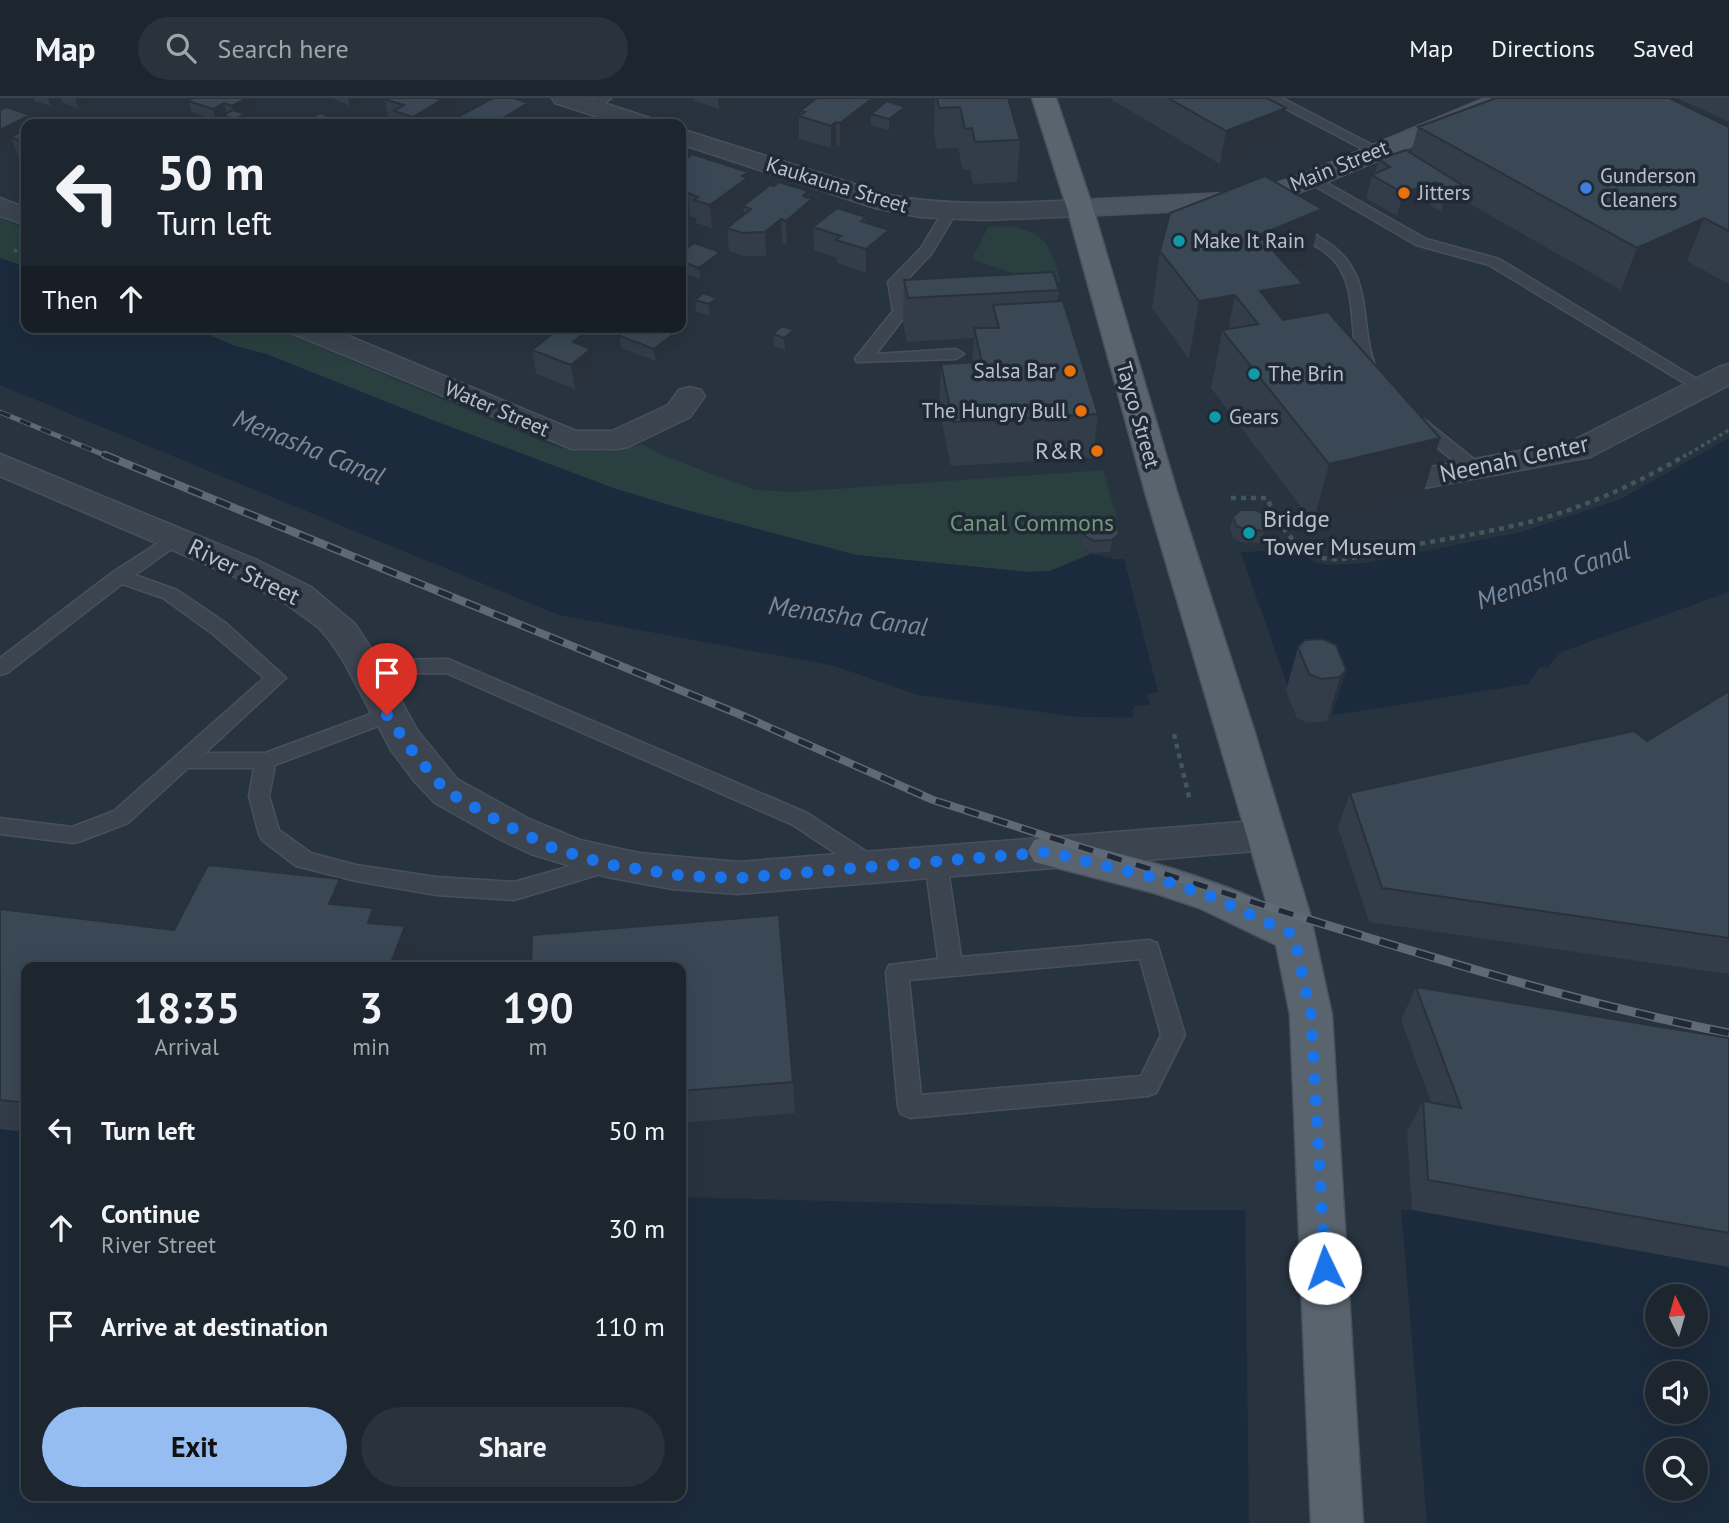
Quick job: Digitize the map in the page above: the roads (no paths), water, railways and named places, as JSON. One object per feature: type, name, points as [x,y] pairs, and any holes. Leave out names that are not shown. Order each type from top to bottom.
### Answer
[{"type":"main road","name":"Tayco Street","points":[[1044,98],[1080,208],[1169,517],[1267,835],[1294,935],[1311,1015],[1338,1523]]},
{"type":"main road","name":"Main Street","points":[[1080,208],[1262,208],[1313,179],[1506,98]]},
{"type":"main road","points":[[1048,852],[1156,878],[1213,897],[1294,935]]},
{"type":"street","points":[[564,98],[597,102],[621,119]]},
{"type":"street","name":"Kaukauna Street","points":[[686,138],[884,202],[920,209],[950,211],[1080,208]]},
{"type":"street","points":[[0,206],[21,215]]},
{"type":"street","name":"Water Street","points":[[317,333],[572,440],[617,440],[679,411],[690,396]]},
{"type":"street","name":"Neenah Center","points":[[1408,481],[1579,450],[1716,380]]},
{"type":"street","name":"River Street","points":[[0,464],[257,573],[299,596],[330,619],[359,654],[387,715],[413,752],[446,791],[553,848],[606,864],[685,876],[738,878],[1267,835]]},
{"type":"lane","points":[[1272,98],[1377,151]]},
{"type":"lane","points":[[1313,179],[1419,241],[1494,262],[1716,380]]},
{"type":"lane","points":[[1262,208],[1338,256],[1345,264],[1352,284],[1366,365],[1383,390]]},
{"type":"lane","points":[[950,211],[927,250],[896,282],[901,311],[863,359],[956,354]]},
{"type":"lane","points":[[1411,416],[1475,469]]},
{"type":"lane","points":[[0,668],[120,576],[175,538]]},
{"type":"lane","points":[[0,826],[74,835],[121,817],[276,678],[220,629],[170,594],[120,576]]},
{"type":"lane","points":[[365,667],[448,666],[800,819],[873,867]]},
{"type":"lane","points":[[184,761],[266,760],[387,715]]},
{"type":"lane","points":[[266,760],[258,796],[270,834],[304,860],[356,873],[436,886],[513,891],[606,864]]},
{"type":"lane","points":[[936,862],[951,968]]},
{"type":"lane","points":[[1149,948],[1173,1035],[1148,1086],[911,1107],[897,972],[951,968],[1149,948]]},
{"type":"water","name":"Menasha Canal","points":[[0,258],[21,265],[21,333],[204,333],[235,346],[266,354],[613,488],[682,509],[856,555],[1028,572],[1050,571],[1091,554],[1121,559],[1248,552],[1273,550],[1286,539],[1312,561],[1326,565],[1366,563],[1521,532],[1621,499],[1729,438],[1729,592],[1561,652],[1547,668],[1540,667],[1528,684],[1341,714],[1297,718],[1079,717],[918,695],[835,666],[559,615],[0,385]]},
{"type":"water","points":[[0,1129],[21,1131],[21,1501],[686,1501],[686,1197],[1174,1210],[1412,1210],[1729,1267],[1729,1523],[0,1523]]},
{"type":"railway","points":[[0,412],[109,457]]},
{"type":"railway","points":[[105,455],[741,715],[933,800],[1313,921]]},
{"type":"railway","points":[[1307,919],[1569,996],[1729,1033]]},
{"type":"place","name":"Gunderson Cleaners","points":[[1586,188]]},
{"type":"place","name":"Jitters","points":[[1404,193]]},
{"type":"place","name":"Make It Rain","points":[[1179,241]]},
{"type":"place","name":"Salsa Bar","points":[[1070,371]]},
{"type":"place","name":"The Brin","points":[[1254,374]]},
{"type":"place","name":"The Hungry Bull","points":[[1081,411]]},
{"type":"place","name":"Gears","points":[[1215,417]]},
{"type":"place","name":"R&R","points":[[1097,451]]},
{"type":"place","name":"Bridge Tower Museum","points":[[1249,533]]},
{"type":"park label","name":"Canal Commons","points":[[1032,523]]}]
